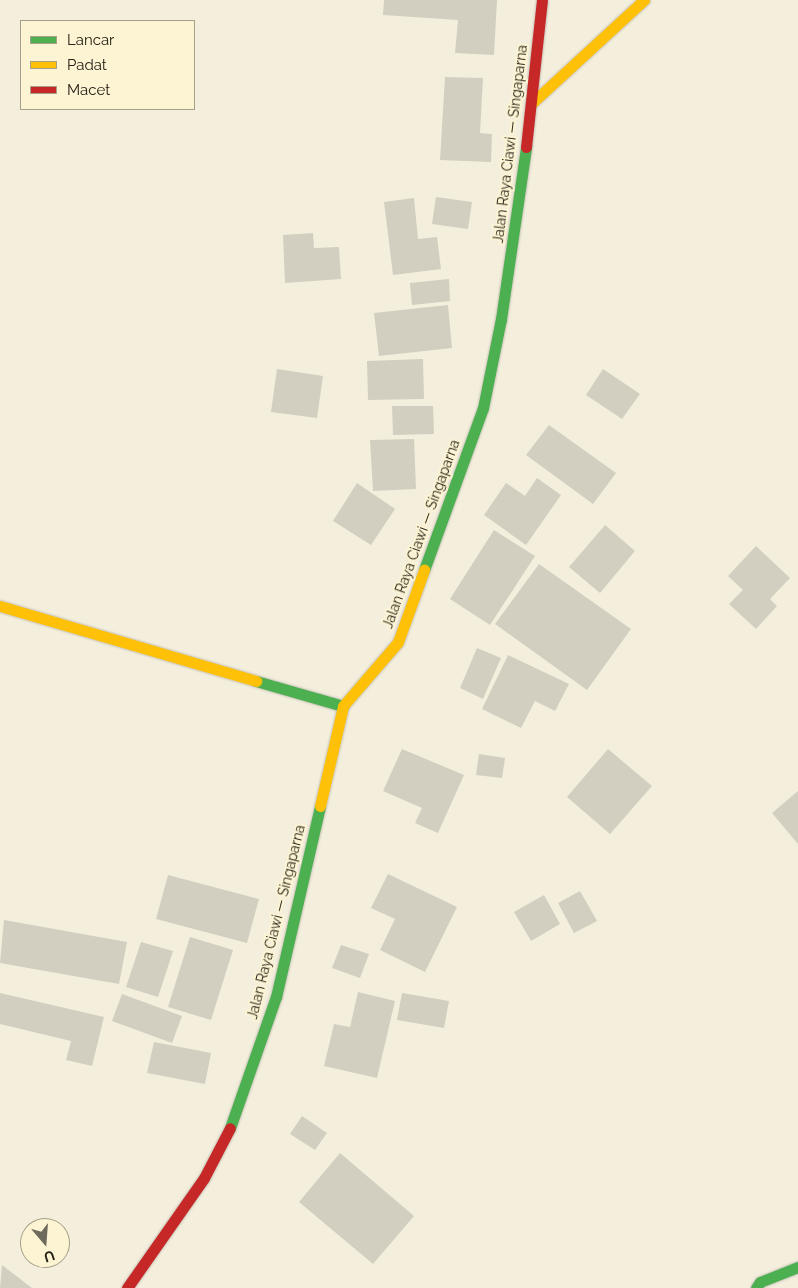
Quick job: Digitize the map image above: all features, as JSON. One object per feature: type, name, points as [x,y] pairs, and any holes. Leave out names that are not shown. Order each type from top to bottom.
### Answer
[{"type":"main road","name":"Jalan Raya Ciawi — Singaparna","points":[[127,1288],[204,1178],[238,1112],[276,998],[343,706],[398,642],[483,408],[500,319],[533,102],[542,0]]},
{"type":"main road","points":[[533,102],[644,0]]},
{"type":"main road","points":[[0,606],[343,706]]},
{"type":"main road","points":[[756,1288],[760,1282],[798,1267]]},
{"type":"building","points":[[384,0],[497,0],[494,55],[455,53],[458,20],[383,15]]},
{"type":"building","points":[[445,77],[483,78],[480,133],[492,134],[491,162],[440,160]]},
{"type":"building","points":[[436,197],[472,202],[468,229],[432,224]]},
{"type":"building","points":[[414,198],[418,239],[437,237],[441,269],[393,275],[384,202]]},
{"type":"building","points":[[313,233],[314,248],[339,247],[341,279],[285,283],[283,235]]},
{"type":"building","points":[[449,279],[450,301],[412,305],[410,283]]},
{"type":"building","points":[[448,305],[452,348],[379,356],[374,313]]},
{"type":"building","points":[[423,359],[424,399],[368,400],[367,361]]},
{"type":"building","points":[[277,369],[323,376],[317,418],[271,412]]},
{"type":"building","points":[[603,369],[640,394],[622,419],[586,395]]},
{"type":"building","points":[[392,406],[433,406],[434,434],[393,435]]},
{"type":"building","points":[[549,425],[616,473],[593,504],[526,455]]},
{"type":"building","points":[[414,439],[416,489],[373,491],[370,440]]},
{"type":"building","points":[[537,478],[561,495],[526,545],[484,515],[506,483],[525,496]]},
{"type":"building","points":[[357,483],[395,509],[371,545],[333,521]]},
{"type":"building","points":[[605,525],[635,551],[600,593],[569,567]]},
{"type":"building","points":[[494,530],[535,556],[490,625],[450,599]]},
{"type":"building","points":[[756,546],[790,578],[770,599],[777,606],[756,629],[729,604],[743,590],[728,576]]},
{"type":"building","points":[[539,564],[631,629],[587,690],[495,624]]},
{"type":"building","points":[[477,648],[501,658],[483,699],[460,688]]},
{"type":"building","points":[[508,655],[569,684],[555,711],[535,701],[521,728],[482,709]]},
{"type":"building","points":[[402,749],[464,775],[438,833],[415,823],[422,808],[383,791]]},
{"type":"building","points":[[608,749],[652,786],[610,834],[567,797]]},
{"type":"building","points":[[479,754],[505,758],[502,778],[476,775]]},
{"type":"building","points":[[798,791],[798,844],[772,813]]},
{"type":"building","points":[[388,874],[457,907],[425,972],[380,950],[395,919],[371,908]]},
{"type":"building","points":[[168,875],[259,899],[247,943],[156,919]]},
{"type":"building","points":[[580,891],[597,921],[574,933],[558,903]]},
{"type":"building","points":[[544,895],[560,924],[531,941],[514,912]]},
{"type":"building","points":[[4,920],[127,942],[119,984],[0,963]]},
{"type":"building","points":[[190,937],[233,950],[211,1020],[168,1007]]},
{"type":"building","points":[[141,942],[173,951],[158,997],[126,987]]},
{"type":"building","points":[[341,945],[369,954],[360,978],[332,968]]},
{"type":"building","points":[[358,992],[395,1001],[377,1078],[324,1066],[334,1024],[350,1027]]},
{"type":"building","points":[[0,993],[104,1017],[92,1066],[66,1060],[71,1041],[0,1024]]},
{"type":"building","points":[[402,993],[449,1001],[444,1028],[397,1020]]},
{"type":"building","points":[[122,994],[182,1016],[172,1043],[112,1021]]},
{"type":"building","points":[[154,1042],[211,1053],[205,1084],[147,1073]]},
{"type":"building","points":[[302,1116],[327,1133],[315,1150],[290,1134]]},
{"type":"building","points":[[340,1153],[414,1216],[373,1264],[299,1202]]},
{"type":"building","points":[[2,1265],[32,1288],[0,1288]]},
{"type":"traffic: fast","points":[[424,570],[483,408],[501,319],[526,147]]},
{"type":"traffic: fast","points":[[256,681],[343,706]]},
{"type":"traffic: fast","points":[[230,1128],[276,997],[320,806]]},
{"type":"traffic: fast","points":[[756,1288],[760,1282],[798,1267]]},
{"type":"traffic: slow","points":[[533,102],[644,0]]},
{"type":"traffic: slow","points":[[320,806],[343,706],[398,642],[424,570]]},
{"type":"traffic: slow","points":[[0,606],[256,681]]},
{"type":"traffic: jam","points":[[526,147],[542,0]]},
{"type":"traffic: jam","points":[[127,1288],[204,1178],[230,1128]]}]
